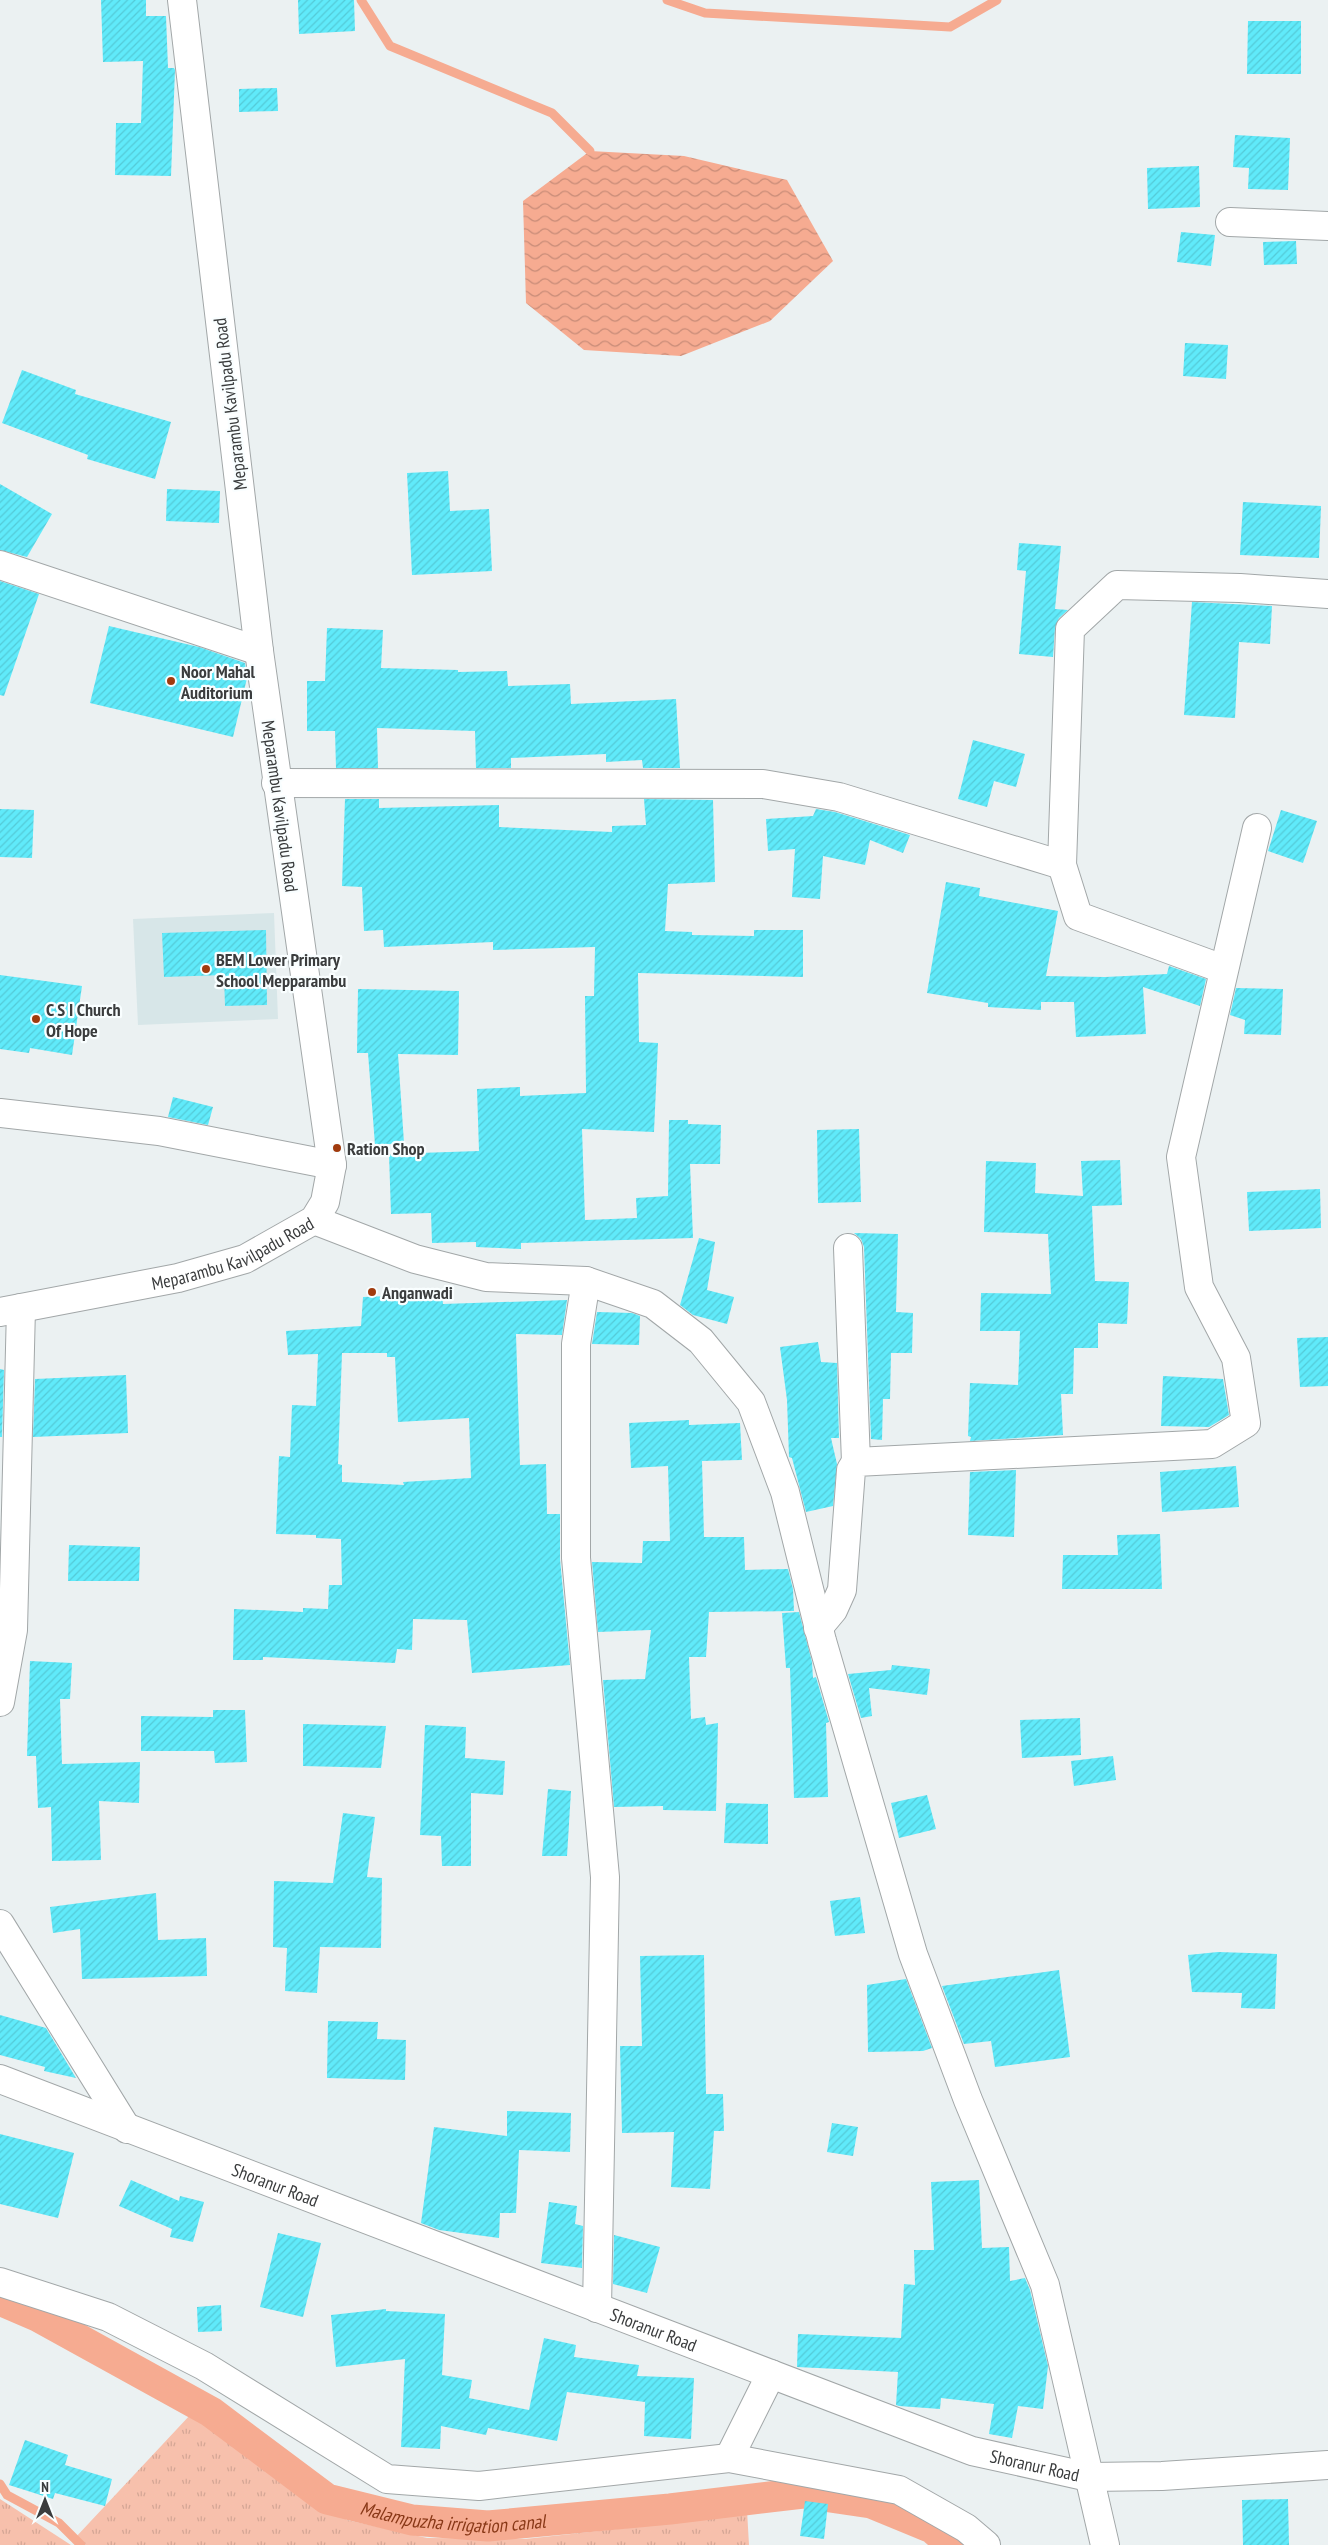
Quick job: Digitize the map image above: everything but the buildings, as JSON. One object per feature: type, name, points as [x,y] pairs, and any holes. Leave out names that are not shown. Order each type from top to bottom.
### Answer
[{"type":"street","name":"Meparambu Kavilpadu Road","points":[[11,1310],[178,1278],[245,1258],[314,1220],[325,1202],[332,1165],[276,783],[259,651],[182,0]]},
{"type":"street","points":[[1230,222],[1328,226]]},
{"type":"street","points":[[0,565],[259,651]]},
{"type":"street","points":[[1223,969],[1078,916],[1062,865],[1070,629],[1117,585],[1240,588],[1328,594]]},
{"type":"street","points":[[276,783],[763,784],[839,797],[1062,865]]},
{"type":"street","points":[[856,1462],[1212,1444],[1246,1423],[1236,1358],[1199,1287],[1181,1157],[1257,828]]},
{"type":"street","points":[[0,1113],[159,1131],[332,1165]]},
{"type":"street","points":[[314,1220],[415,1258],[486,1277],[586,1281],[653,1304],[701,1341],[751,1402],[785,1492],[818,1628],[912,1954],[968,2100],[1045,2285],[1105,2545]]},
{"type":"street","points":[[818,1628],[833,1610],[842,1590],[851,1470],[856,1462],[848,1248]]},
{"type":"street","points":[[586,1281],[576,1344],[576,1558],[605,1876],[598,2308]]},
{"type":"street","points":[[0,1702],[13,1630],[11,1310]]},
{"type":"street","points":[[0,1924],[127,2129]]},
{"type":"street","name":"Shoranur Road","points":[[0,2079],[972,2451],[1089,2477],[1162,2476],[1328,2465]]},
{"type":"street","points":[[0,2282],[108,2316],[204,2366],[387,2479],[479,2486],[729,2458],[899,2490],[966,2528],[986,2545]]},
{"type":"street","points":[[729,2458],[771,2374]]},
{"type":"shaded area","name":"BEM Lower Primary School Mepparambu","points":[[274,913],[278,1019],[138,1025],[133,919]]},
{"type":"green space","points":[[191,2414],[347,2520],[427,2538],[525,2539],[627,2528],[718,2512],[747,2510],[749,2545],[86,2545],[75,2538]]},
{"type":"green space","points":[[0,2499],[71,2545],[0,2545]]},
{"type":"water","points":[[590,151],[684,156],[787,180],[833,261],[770,321],[681,356],[584,350],[526,303],[523,201]]},
{"type":"waterway","points":[[361,0],[390,46],[552,113],[590,151]]},
{"type":"waterway","points":[[667,0],[705,13],[950,27],[997,0]]},
{"type":"waterway","name":"Malampuzha irrigation canal","points":[[0,2300],[37,2316],[211,2412],[327,2499],[412,2520],[488,2526],[670,2509],[803,2493],[871,2503],[932,2528],[952,2545]]},
{"type":"waterway","points":[[0,2484],[7,2495],[59,2523],[81,2545]]},
{"type":"place","name":"Noor Mahal Auditorium","points":[[171,681]]},
{"type":"place","name":"BEM Lower Primary School Mepparambu","points":[[206,969]]},
{"type":"place","name":"C S I Church Of Hope","points":[[36,1019]]},
{"type":"place","name":"Ration Shop","points":[[337,1148]]},
{"type":"place","name":"Anganwadi","points":[[372,1292]]}]
